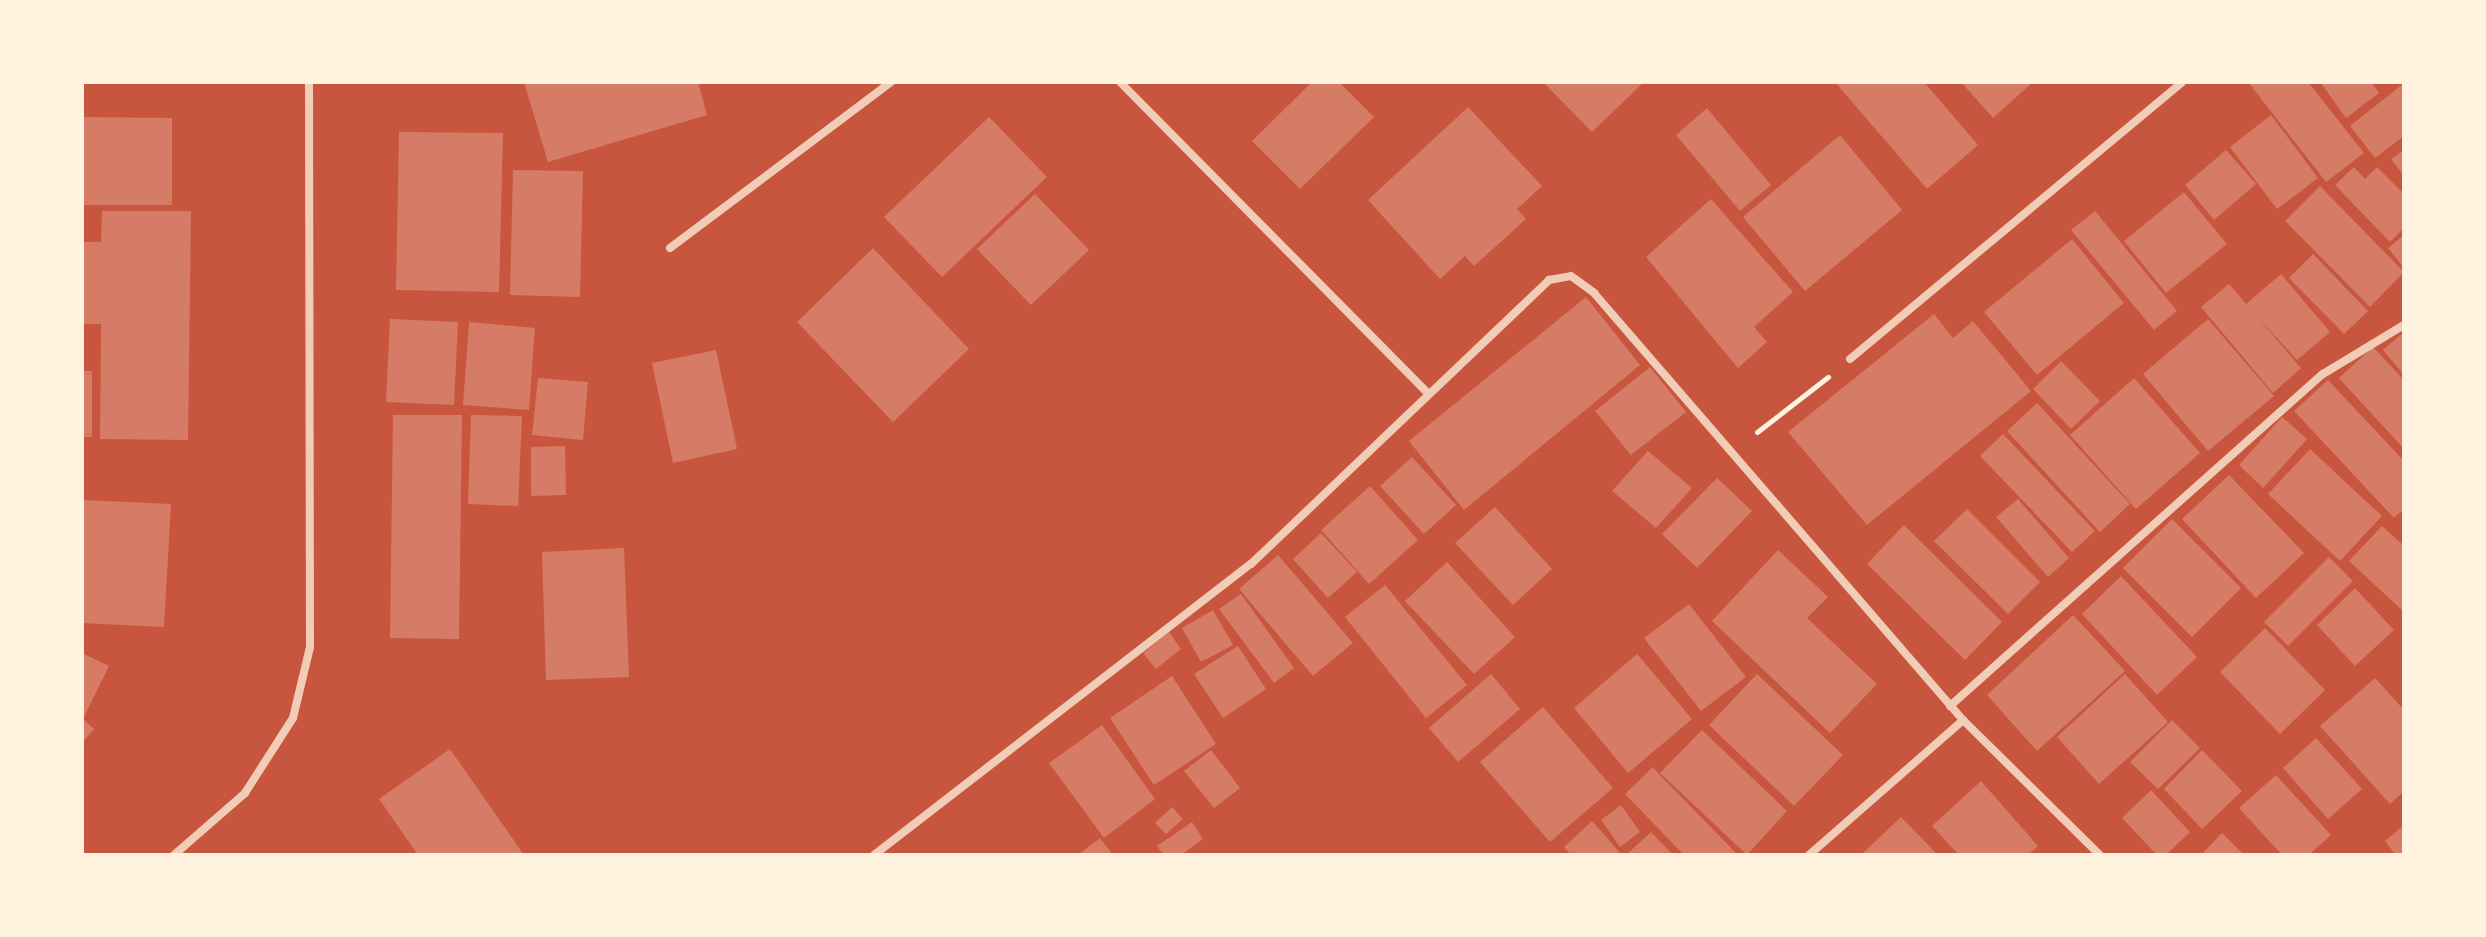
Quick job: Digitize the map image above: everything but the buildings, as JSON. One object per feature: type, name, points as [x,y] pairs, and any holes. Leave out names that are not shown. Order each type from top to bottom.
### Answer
[{"type":"street","points":[[174,855],[245,793],[293,718],[310,647],[309,82]]},
{"type":"street","points":[[670,248],[891,82]]},
{"type":"street","points":[[1120,82],[1428,393]]},
{"type":"street","points":[[1850,359],[2182,82]]},
{"type":"street","points":[[874,855],[1251,564],[1549,280],[1571,276],[1594,293],[1950,706],[2100,855]]},
{"type":"street","points":[[1950,706],[2323,374],[2404,325]]},
{"type":"street","points":[[1809,855],[1963,720]]},
{"type":"path","points":[[1730,453],[1850,359]]}]
